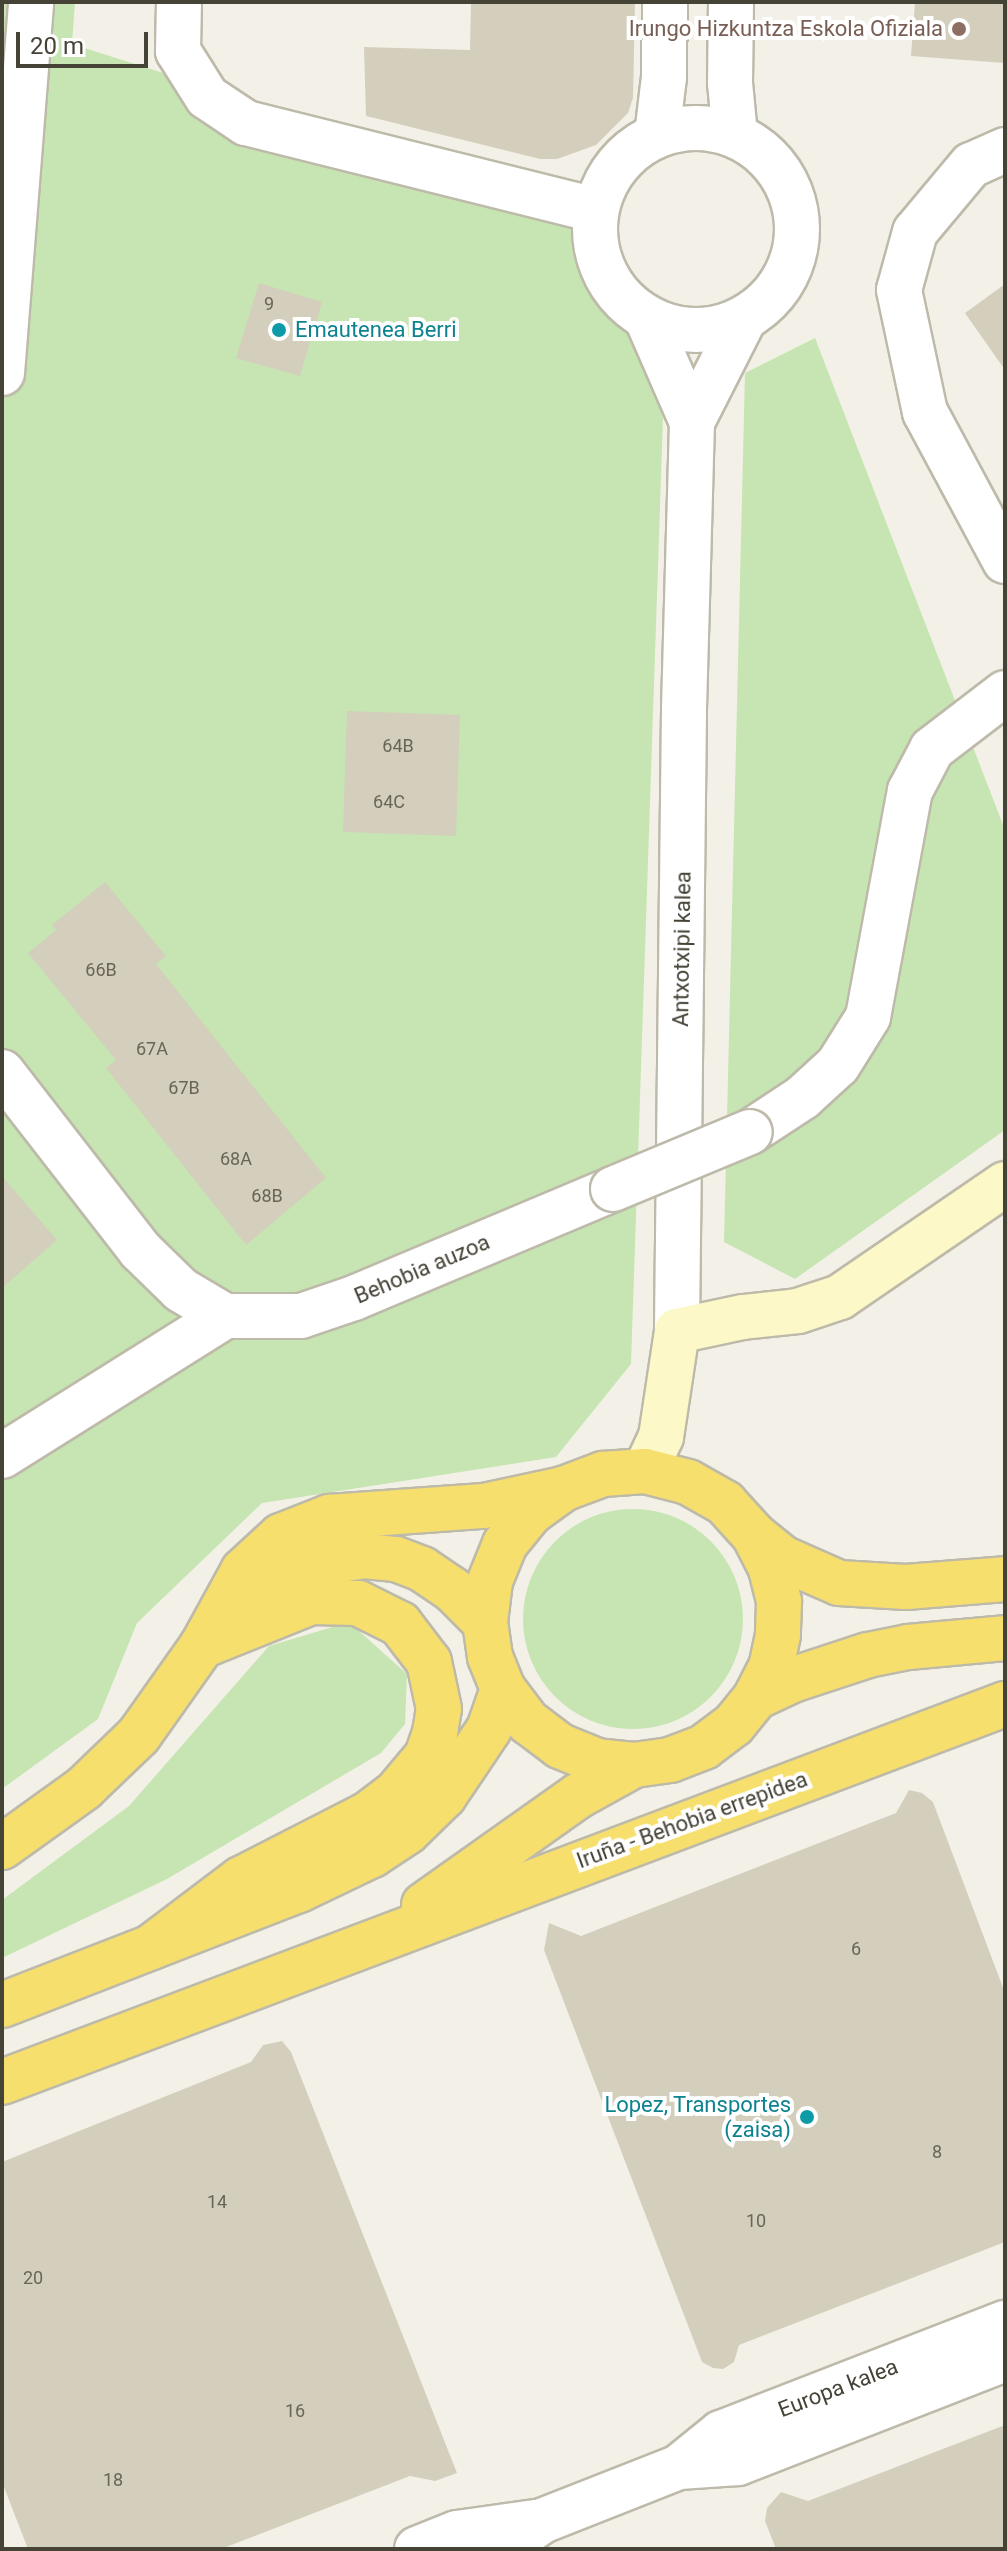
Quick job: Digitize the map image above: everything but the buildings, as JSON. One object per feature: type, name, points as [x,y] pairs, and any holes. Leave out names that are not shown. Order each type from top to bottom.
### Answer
[{"type":"highway","points":[[2,1847],[54,1812],[113,1762],[162,1704],[202,1646],[243,1571],[261,1551],[304,1524],[354,1514],[484,1506],[563,1489],[603,1474],[645,1471],[688,1482],[725,1503],[754,1535],[782,1558],[839,1583],[906,1587],[1005,1579]]},
{"type":"highway","points":[[563,1489],[530,1513],[505,1544],[490,1581],[485,1622],[490,1657],[503,1689],[528,1722],[560,1746],[597,1761],[634,1765],[670,1760],[704,1747],[733,1725],[756,1697],[771,1667],[778,1635],[779,1602],[771,1569],[754,1535]]},
{"type":"highway","points":[[202,1646],[284,1582],[327,1562],[365,1556],[396,1559],[422,1569],[453,1590],[485,1622]]},
{"type":"highway","points":[[151,1947],[241,1879],[368,1814],[396,1793],[420,1766],[435,1733],[439,1709],[429,1662],[400,1624],[358,1603],[311,1602],[202,1646]]},
{"type":"highway","points":[[756,1697],[805,1675],[868,1655],[908,1647],[1005,1638]]},
{"type":"highway","points":[[2,2005],[299,1890],[372,1855],[407,1832],[444,1796],[489,1729],[503,1689]]},
{"type":"highway","name":"Iruña - Behobia errepidea","points":[[2,2082],[1005,1704]]},
{"type":"highway","name":"Iruña - Behobia errepidea","points":[[380,1937],[578,1796],[634,1765]]},
{"type":"street","points":[[2,373],[31,2]]},
{"type":"street","points":[[179,2],[178,51],[207,97],[246,123],[595,210]]},
{"type":"street","points":[[657,135],[664,77],[665,2]]},
{"type":"street","points":[[731,2],[730,83],[735,135]]},
{"type":"street","points":[[685,128],[711,129],[735,135],[766,156],[785,182],[795,209],[796,239],[788,271],[768,300],[744,319],[716,329],[680,330],[647,319],[614,291],[596,255],[595,210],[608,177],[628,153],[657,135],[685,128]]},
{"type":"street","points":[[1005,150],[971,165],[915,232],[899,290],[925,412],[1005,561]]},
{"type":"street","name":"Antxotxipi kalea","points":[[645,1471],[661,1437],[677,1331],[684,710],[692,422],[647,319]]},
{"type":"street","name":"Antxotxipi kalea","points":[[692,422],[744,319]]},
{"type":"street","name":"Behobia auzoa","points":[[225,1316],[301,1316],[354,1298],[750,1132],[803,1097],[838,1065],[868,1017],[910,791],[932,749],[1005,693]]},
{"type":"street","points":[[2,1072],[140,1250],[181,1290],[225,1316],[2,1456]]},
{"type":"street","points":[[677,1331],[743,1317],[798,1311],[840,1297],[1005,1184]]},
{"type":"street","name":"Europa kalea","points":[[417,2549],[457,2533],[542,2521],[679,2467],[721,2433],[1005,2323]]},
{"type":"street","name":"Europa kalea","points":[[679,2467],[738,2463],[1005,2359]]},
{"type":"street","name":"Europa kalea","points":[[502,2549],[542,2521]]},
{"type":"green space","points":[[2,2],[75,2],[72,44],[595,210],[663,418],[631,1364],[556,1457],[262,1503],[137,1623],[98,1719],[2,1789]]},
{"type":"green space","points":[[815,338],[1005,830],[1005,1130],[795,1279],[724,1242],[745,373]]},
{"type":"green space","points":[[633,1509],[654,1511],[675,1518],[711,1541],[734,1577],[741,1598],[741,1640],[734,1661],[711,1697],[675,1720],[654,1727],[633,1729],[612,1727],[591,1720],[555,1697],[532,1661],[525,1640],[523,1619],[525,1598],[532,1577],[555,1541],[591,1518],[612,1511]]},
{"type":"green space","points":[[349,1622],[407,1674],[405,1724],[381,1753],[167,1879],[2,1958],[2,1900],[129,1806],[269,1646]]},
{"type":"place","name":"Irungo Hizkuntza Eskola Ofiziala","points":[[959,29]]},
{"type":"place","name":"Emautenea Berri","points":[[279,330]]},
{"type":"place","name":"Lopez, Transportes (zaisa)","points":[[807,2117]]}]
